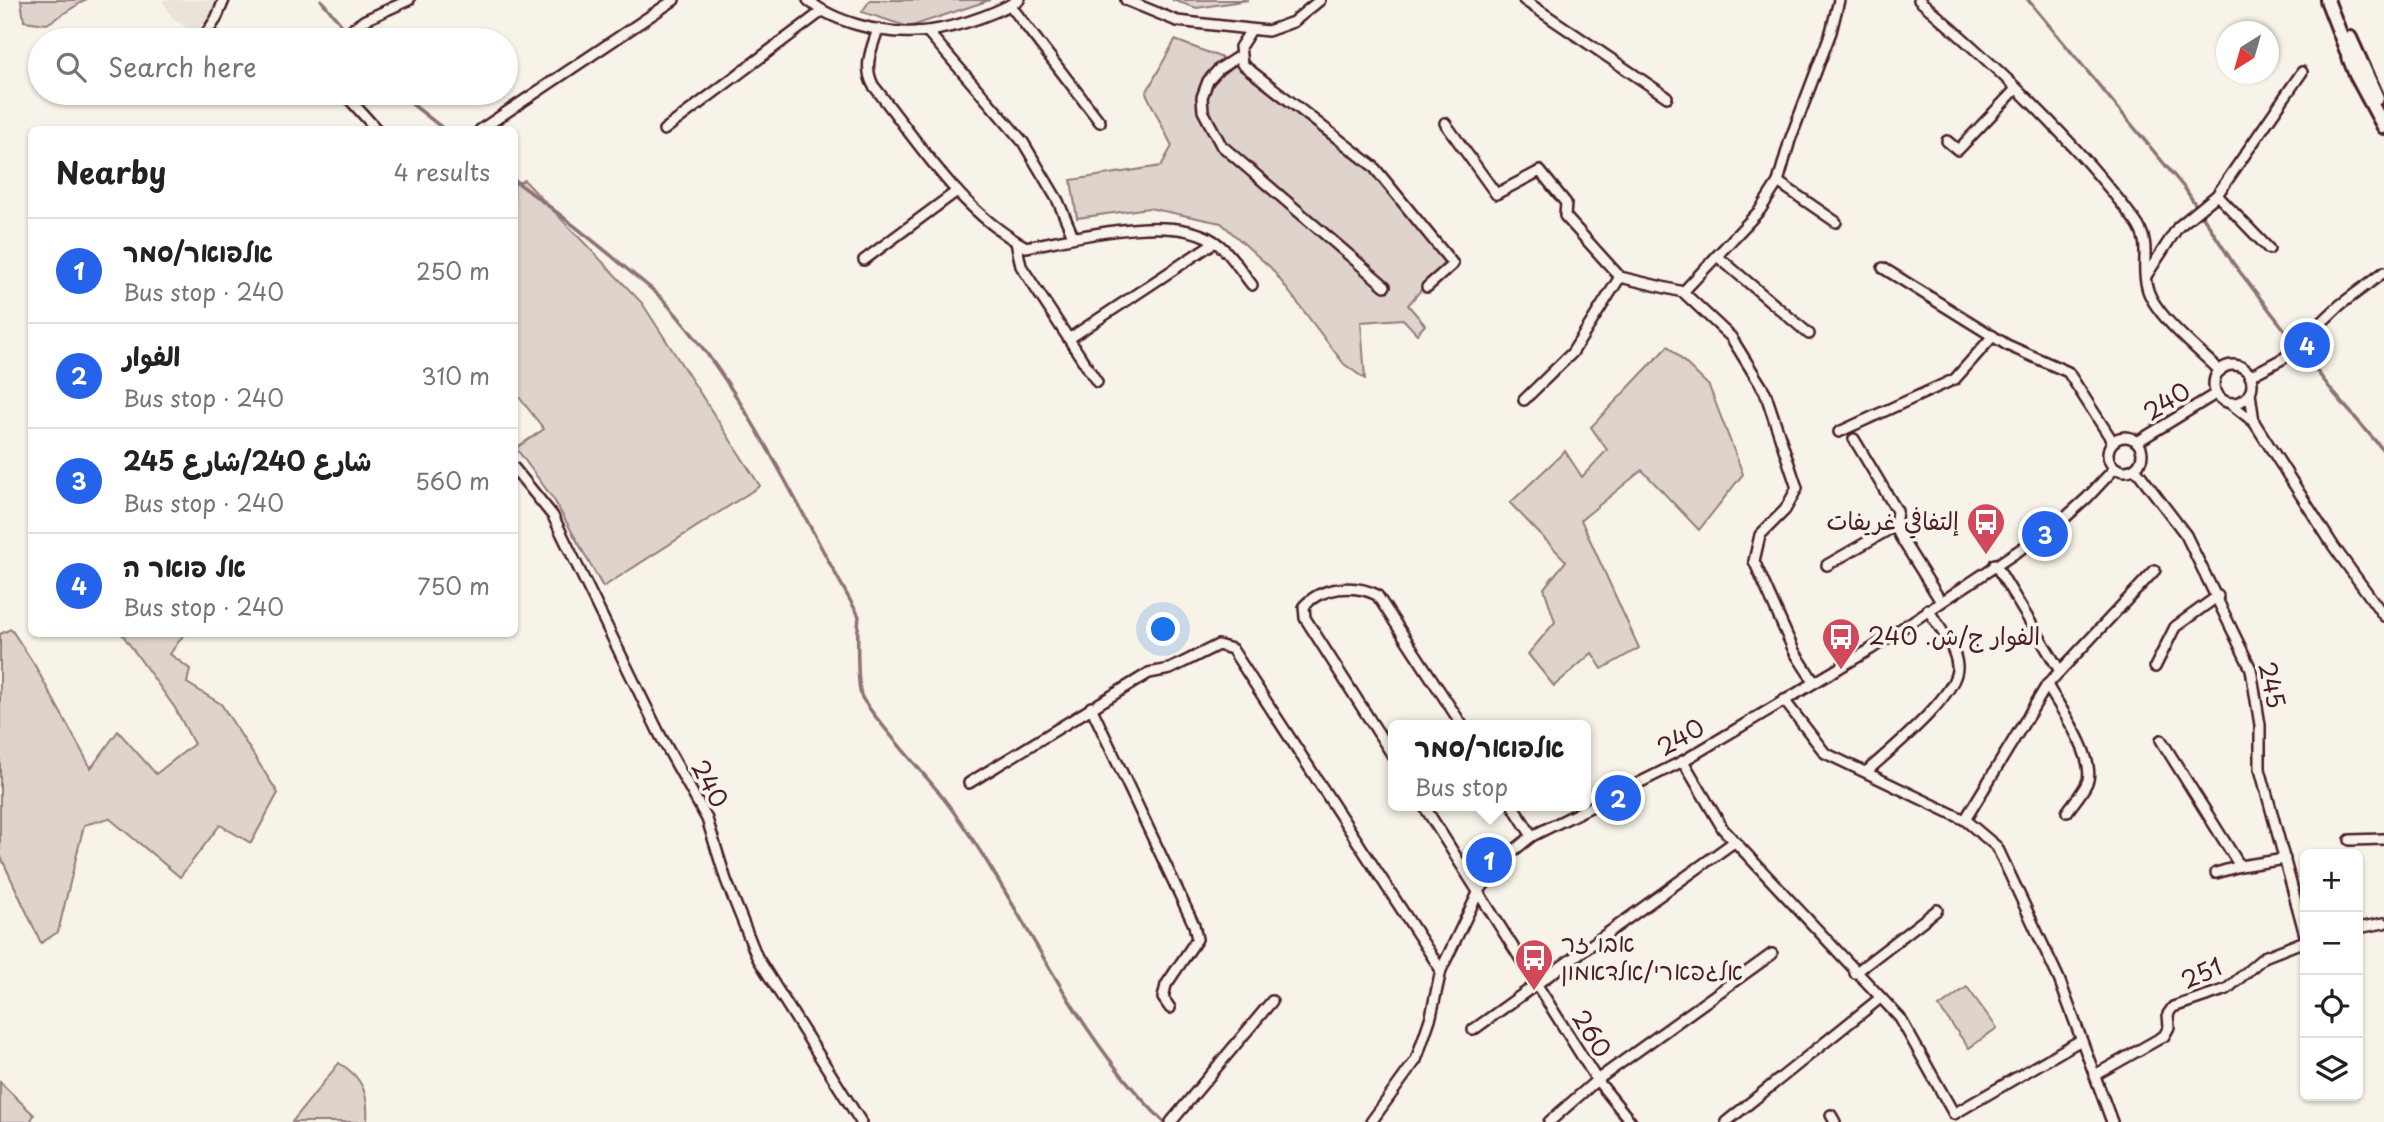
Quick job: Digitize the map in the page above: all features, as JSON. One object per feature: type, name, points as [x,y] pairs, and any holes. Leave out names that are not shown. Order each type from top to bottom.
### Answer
[{"type":"main road","points":[[2327,0],[2356,75],[2384,127]]},
{"type":"main road","points":[[2336,0],[2384,111]]},
{"type":"street","points":[[210,28],[224,0]]},
{"type":"street","points":[[354,28],[409,0]]},
{"type":"street","points":[[518,105],[674,0]]},
{"type":"street","points":[[808,0],[821,12],[878,29],[914,33],[928,31],[1014,2],[1100,122]]},
{"type":"street","points":[[1126,0],[1177,21],[1268,31],[1293,22],[1320,0]]},
{"type":"street","points":[[1524,0],[1667,97]]},
{"type":"street","points":[[1683,292],[1760,210],[1777,182],[1831,32],[1839,0]]},
{"type":"street","points":[[1919,0],[1978,51],[2077,153],[2136,223],[2147,244],[2147,290],[2164,314],[2220,371]]},
{"type":"street","points":[[664,130],[821,12]]},
{"type":"street","points":[[878,29],[869,55],[868,74],[957,191],[978,213],[1016,242],[1026,247],[1073,236],[1172,229],[1196,232],[1215,242],[1252,285]]},
{"type":"street","points":[[1251,30],[1239,55],[1219,69],[1208,81],[1202,97],[1203,111],[1222,145],[1385,286]]},
{"type":"street","points":[[928,31],[1023,142],[1058,201],[1073,236]]},
{"type":"street","points":[[1239,55],[1242,64],[1251,74],[1373,166],[1453,264],[1427,287]]},
{"type":"street","points":[[2145,278],[2178,226],[2217,195],[2302,72]]},
{"type":"street","points":[[1947,141],[1958,150],[2015,90]]},
{"type":"street","points":[[355,105],[373,126]]},
{"type":"street","points":[[486,126],[517,105]]},
{"type":"street","points":[[1445,123],[1496,194],[1540,171],[1566,203],[1566,216],[1620,277],[1683,292],[1731,337],[1765,392],[1797,488],[1785,510],[1760,535],[1754,561],[1794,651],[1814,681]]},
{"type":"street","points":[[1777,182],[1836,222]]},
{"type":"street","points":[[864,260],[957,191]]},
{"type":"street","points":[[2217,195],[2269,249]]},
{"type":"street","points":[[1016,242],[1021,267],[1097,382]]},
{"type":"street","points":[[1070,338],[1215,242]]},
{"type":"street","points":[[1717,256],[1809,334]]},
{"type":"street","points":[[1883,268],[1993,336],[2068,372],[2113,442]]},
{"type":"street","points":[[2250,376],[2284,358],[2358,290],[2384,272]]},
{"type":"street","points":[[1524,400],[1572,353],[1620,277]]},
{"type":"street","points":[[1839,432],[1955,379],[1993,336]]},
{"type":"street","points":[[2250,376],[2236,366],[2220,371],[2215,382],[2217,393],[2254,422],[2334,547],[2384,615]]},
{"type":"street","points":[[2250,376],[2254,422]]},
{"type":"street","name":"240","points":[[2137,442],[2217,393]]},
{"type":"street","points":[[2231,403],[2242,401],[2250,393]]},
{"type":"street","points":[[2123,438],[2137,442],[2142,456],[2135,468],[2123,471],[2115,468],[2108,457],[2113,442],[2123,438]]},
{"type":"street","points":[[1854,439],[1897,511],[1895,526],[1940,600]]},
{"type":"street","name":"240","points":[[1591,807],[1683,761],[1871,649],[1928,608],[2056,525],[2088,498],[2115,468]]},
{"type":"street","name":"245","points":[[2135,468],[2186,536],[2218,596],[2250,669],[2260,725],[2260,769],[2300,914]]},
{"type":"street","name":"240","points":[[518,473],[553,516],[648,711],[707,819],[726,880],[757,957],[861,1122]]},
{"type":"street","points":[[1827,565],[1895,526]]},
{"type":"street","points":[[1995,564],[2060,671]]},
{"type":"street","points":[[1965,820],[2047,685],[2155,570]]},
{"type":"street","points":[[1388,748],[1305,618],[1304,606],[1309,600],[1352,586],[1377,595],[1459,720]]},
{"type":"street","points":[[2155,667],[2175,627],[2218,596]]},
{"type":"street","points":[[1867,771],[1945,695],[1957,674],[1954,655],[1928,608]]},
{"type":"street","points":[[969,783],[1149,673],[1170,669],[1218,645],[1232,649],[1441,970]]},
{"type":"street","points":[[2047,685],[2081,745],[2089,767],[2088,782],[2067,812]]},
{"type":"street","points":[[1783,700],[1825,754],[1867,771],[1894,787],[1965,820],[1997,847],[2059,979],[2112,1122]]},
{"type":"street","points":[[1091,707],[1194,925],[1197,939],[1166,985],[1163,998],[1170,1008]]},
{"type":"street","points":[[2161,740],[2240,866]]},
{"type":"street","points":[[1683,761],[1723,829],[1879,999],[1900,1018],[1954,1114],[2081,1040]]},
{"type":"street","name":"260","points":[[1427,811],[1597,1080],[1630,1122]]},
{"type":"street","points":[[1516,811],[1532,836]]},
{"type":"street","name":"240","points":[[1371,1122],[1416,1060],[1432,1016],[1441,970],[1479,891],[1507,856],[1532,836],[1582,811]]},
{"type":"street","points":[[2350,840],[2384,839]]},
{"type":"street","points":[[1473,1030],[1734,842]]},
{"type":"street","points":[[2216,873],[2240,866],[2286,859]]},
{"type":"street","points":[[1855,973],[1937,910]]},
{"type":"street","points":[[2363,927],[2384,923]]},
{"type":"street","name":"251","points":[[2095,1075],[2153,1045],[2164,1036],[2169,1027],[2168,1014],[2173,1007],[2227,989],[2264,957],[2300,943]]},
{"type":"street","points":[[1549,1122],[1597,1080],[1772,954]]},
{"type":"street","points":[[1726,1122],[1879,999]]},
{"type":"street","points":[[1171,1122],[1272,1001]]},
{"type":"shaded area","points":[[21,0],[85,0],[47,24],[24,21]]},
{"type":"shaded area","points":[[162,0],[218,0],[213,14],[202,28],[187,28],[172,17]]},
{"type":"shaded area","points":[[870,0],[990,0],[909,27],[862,12]]},
{"type":"shaded area","points":[[1172,0],[1248,0],[1197,8]]},
{"type":"shaded area","points":[[1175,40],[1233,62],[1379,174],[1447,260],[1408,305],[1425,325],[1417,334],[1403,319],[1361,322],[1365,379],[1344,364],[1271,268],[1221,223],[1149,208],[1077,218],[1071,180],[1161,166],[1172,146],[1146,93]]},
{"type":"shaded area","points":[[524,180],[642,303],[760,486],[603,587],[554,500],[518,451],[518,447],[544,429],[518,396],[518,183]]},
{"type":"shaded area","points":[[1668,346],[1709,386],[1743,474],[1699,530],[1642,470],[1581,520],[1639,648],[1602,669],[1592,653],[1554,686],[1528,654],[1555,622],[1544,588],[1566,561],[1510,503],[1565,451],[1582,477],[1607,450],[1591,427]]},
{"type":"shaded area","points":[[11,629],[34,664],[91,768],[118,731],[156,774],[194,744],[175,708],[124,637],[182,637],[170,654],[190,669],[187,683],[221,704],[278,793],[251,843],[220,825],[180,877],[109,818],[84,825],[58,932],[41,943],[0,855],[0,634]]},
{"type":"shaded area","points":[[1967,987],[1997,1028],[1969,1048],[1939,1007]]},
{"type":"shaded area","points":[[339,1063],[354,1074],[363,1088],[367,1103],[367,1122],[292,1122]]},
{"type":"shaded area","points":[[0,1082],[34,1115],[30,1122],[0,1122]]},
{"type":"waterway","points":[[321,0],[344,28]]},
{"type":"waterway","points":[[2028,0],[2186,190],[2233,263],[2333,392],[2384,451]]},
{"type":"waterway","points":[[413,105],[440,126]]},
{"type":"waterway","points":[[518,183],[658,295],[697,340],[723,377],[771,455],[859,616],[859,678],[861,695],[865,702],[967,831],[1098,1044],[1129,1084],[1164,1122]]},
{"type":"place","name":"אל פואר ה","points":[[2307,345]]},
{"type":"place","name":"شارع 240/شارع 245","points":[[2045,534]]},
{"type":"place","name":"إلتفافي غريفات","points":[[1986,556]]},
{"type":"place","name":"الفوار ج/ش. 240","points":[[1841,671]]},
{"type":"place","name":"الفوار","points":[[1618,798]]},
{"type":"place","name":"אלפואר/סמר","points":[[1489,860]]},
{"type":"place","name":"אבו זר אלגפארי/אלדאמון","points":[[1534,992]]}]
